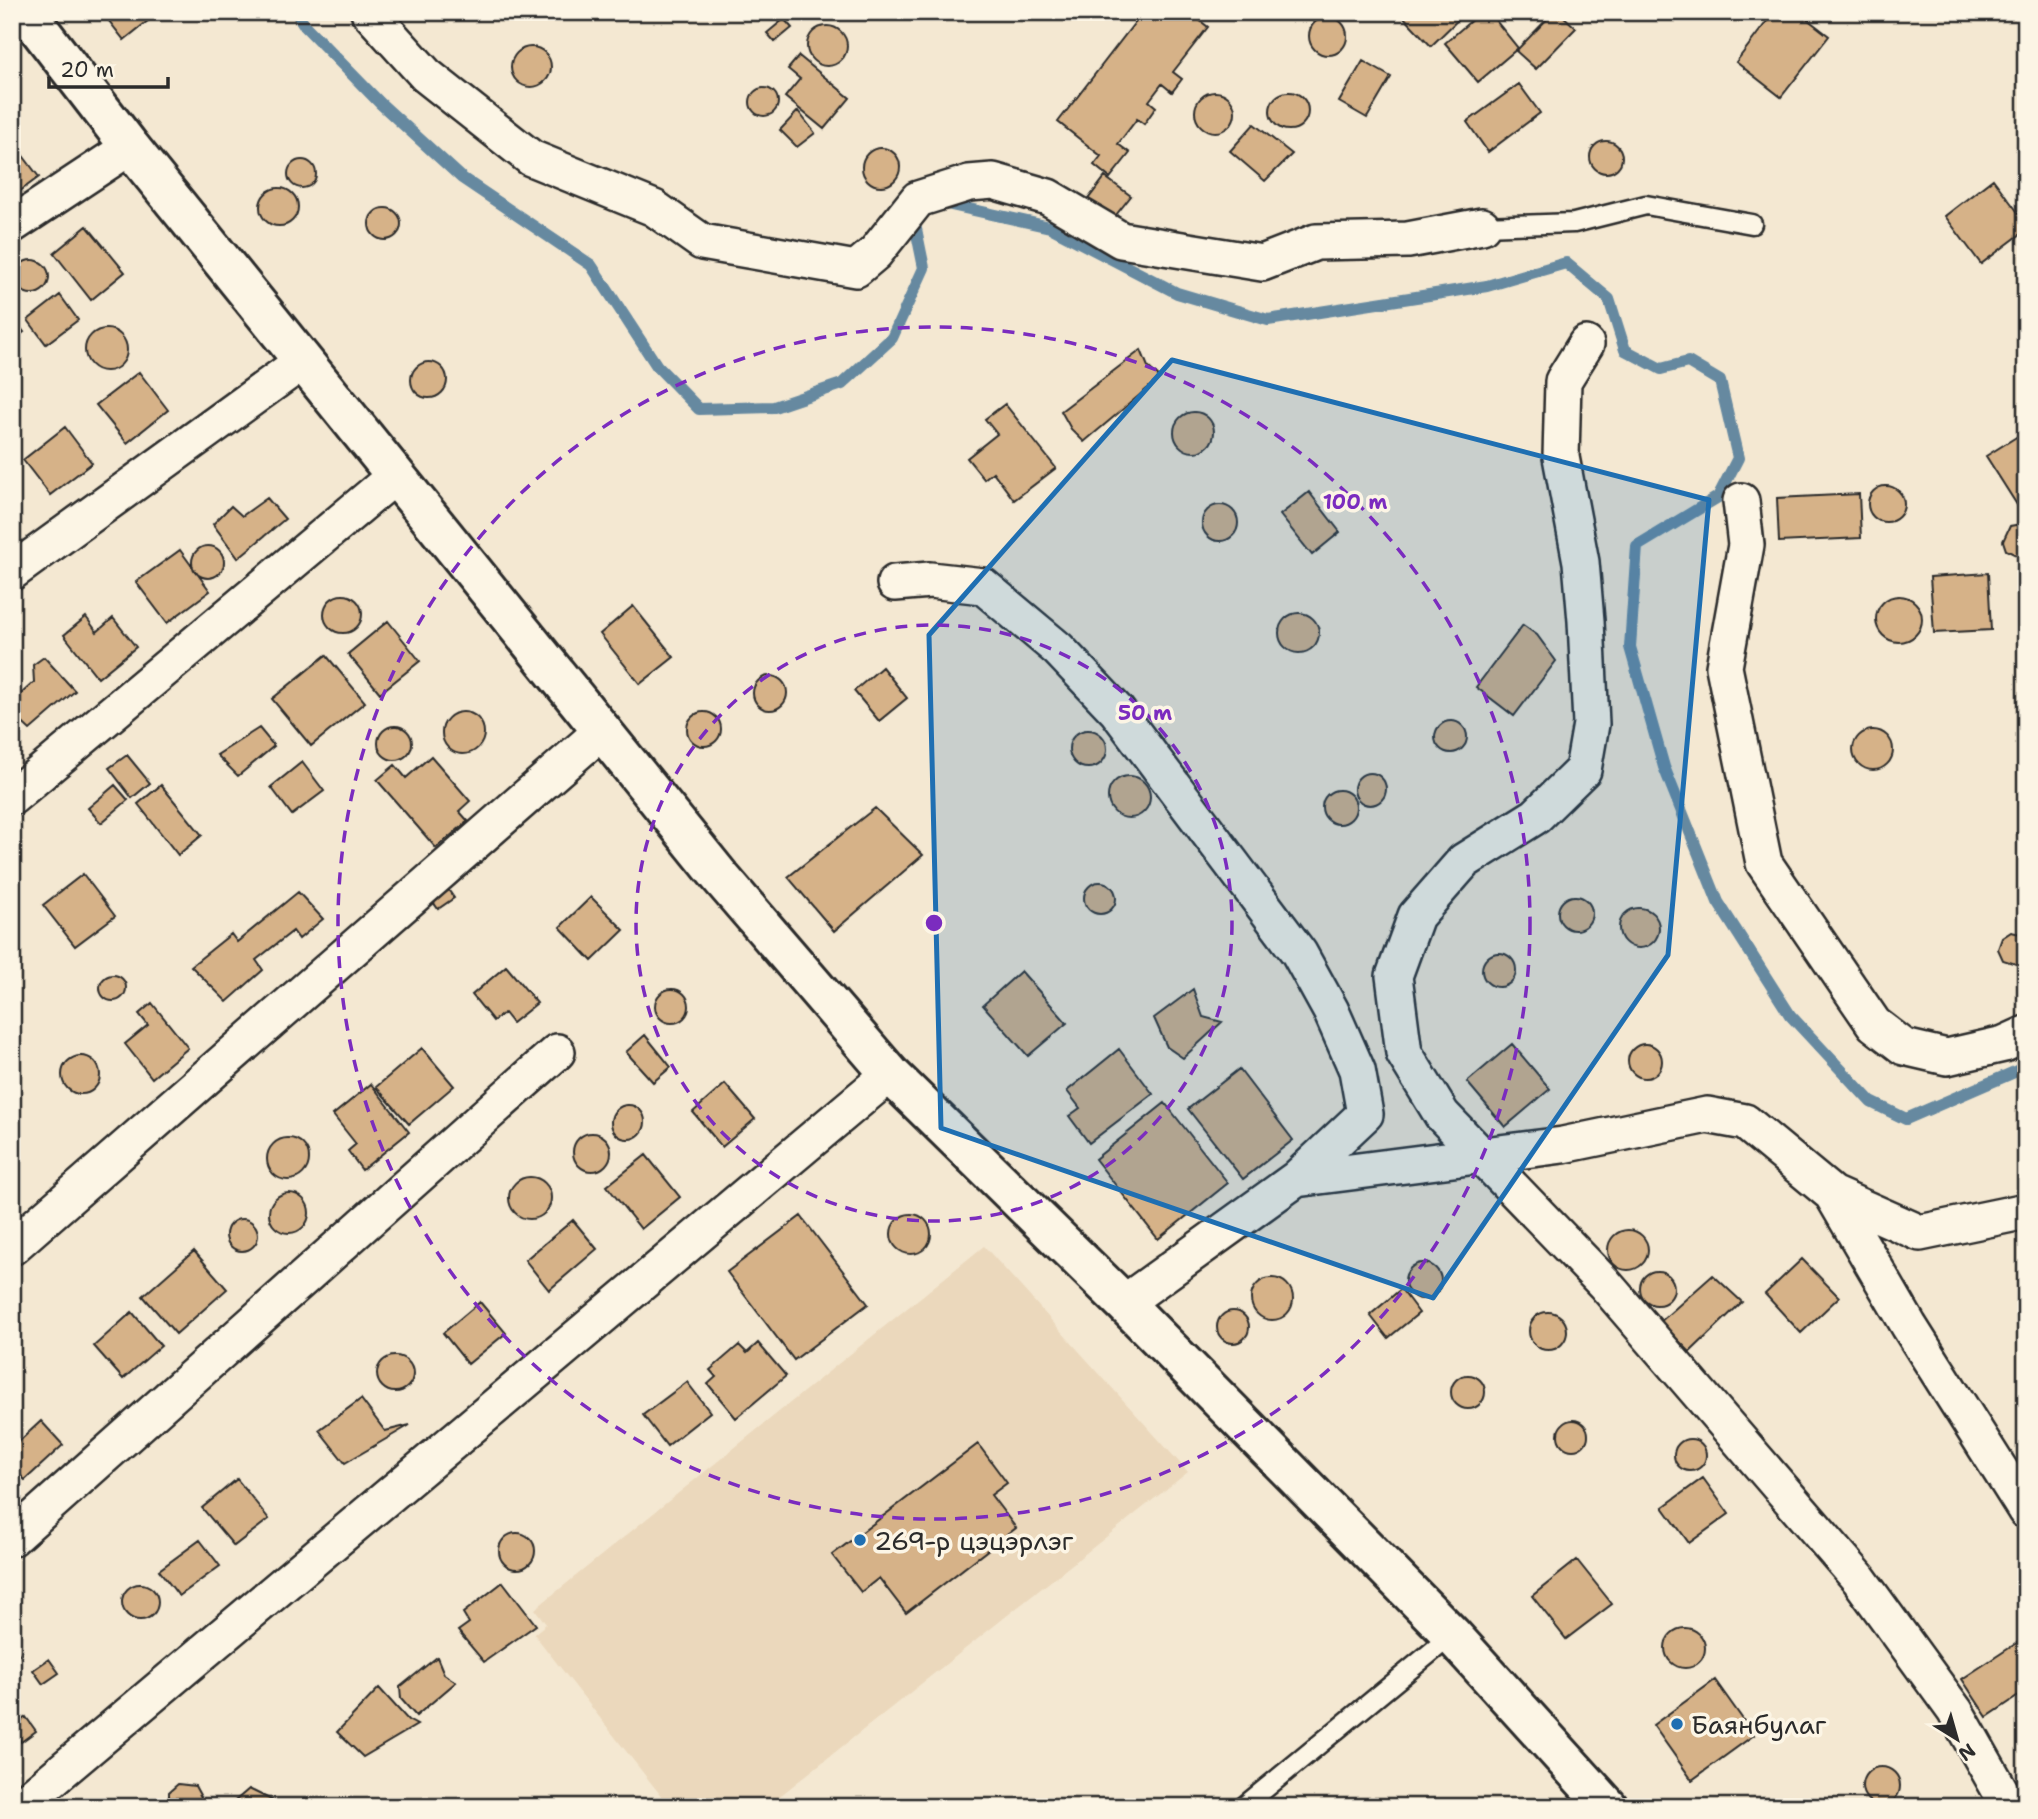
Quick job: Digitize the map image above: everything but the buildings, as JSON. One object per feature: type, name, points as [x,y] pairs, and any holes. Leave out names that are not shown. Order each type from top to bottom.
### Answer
[{"type":"street","points":[[26,12],[130,147],[721,878],[890,1074],[1124,1303],[1452,1635],[1594,1802]]},
{"type":"street","points":[[369,12],[426,75],[531,158],[654,208],[702,242],[856,269],[875,253],[918,199],[969,183],[993,181],[1048,197],[1121,240],[1262,263],[1316,242],[1408,240],[1482,226]]},
{"type":"street","points":[[12,225],[130,147]]},
{"type":"street","points":[[1586,344],[1563,381],[1561,457],[1581,562],[1587,621],[1591,724],[1583,770],[1536,816],[1464,861],[1416,916],[1394,976],[1404,1053],[1443,1115],[1604,1283],[1859,1579],[1955,1711],[2001,1792],[2013,1807]]},
{"type":"street","points":[[12,572],[303,361]]},
{"type":"street","points":[[12,797],[395,476]]},
{"type":"street","points":[[1741,501],[1746,545],[1724,667],[1764,863],[1874,1024],[1905,1047],[1947,1057],[2004,1044],[2026,1034]]},
{"type":"street","points":[[895,583],[930,580],[983,586],[1058,649],[1117,711],[1229,856],[1266,914],[1298,953],[1331,1011],[1357,1070],[1365,1114],[1296,1179],[1124,1303]]},
{"type":"street","points":[[12,1247],[603,730]]},
{"type":"street","points":[[12,1538],[557,1052]]},
{"type":"street","points":[[19,1807],[890,1074]]},
{"type":"street","points":[[1296,1179],[1563,1145],[1707,1115],[1745,1122],[1832,1194],[1920,1233],[2026,1211]]},
{"type":"street","points":[[1832,1194],[1909,1325],[2026,1511]]},
{"type":"lane","points":[[1482,226],[1574,223],[1646,205],[1752,224]]},
{"type":"lane","points":[[1243,1807],[1452,1635]]},
{"type":"highlighted area","points":[[1172,360],[1709,500],[1668,955],[1433,1298],[941,1128],[929,635]]},
{"type":"shaded area","name":"269-р цэцэрлэг","points":[[984,1246],[1188,1472],[766,1807],[670,1807],[534,1634],[546,1624],[535,1609]]},
{"type":"waterway","points":[[296,12],[305,26],[380,103],[462,178],[591,265],[657,366],[699,409],[774,407],[842,384],[892,338],[924,268],[914,219]]},
{"type":"waterway","points":[[942,203],[1050,227],[1177,293],[1268,320],[1487,286],[1566,263],[1609,299],[1625,350],[1661,369],[1688,362],[1720,381],[1738,458],[1718,497],[1637,546],[1630,647],[1664,767],[1718,902],[1790,1015],[1871,1102],[1906,1119],[2026,1067]]},
{"type":"place","name":"269-р цэцэрлэг","points":[[860,1540]]},
{"type":"place","name":"Баянбулаг","points":[[1677,1724]]}]
